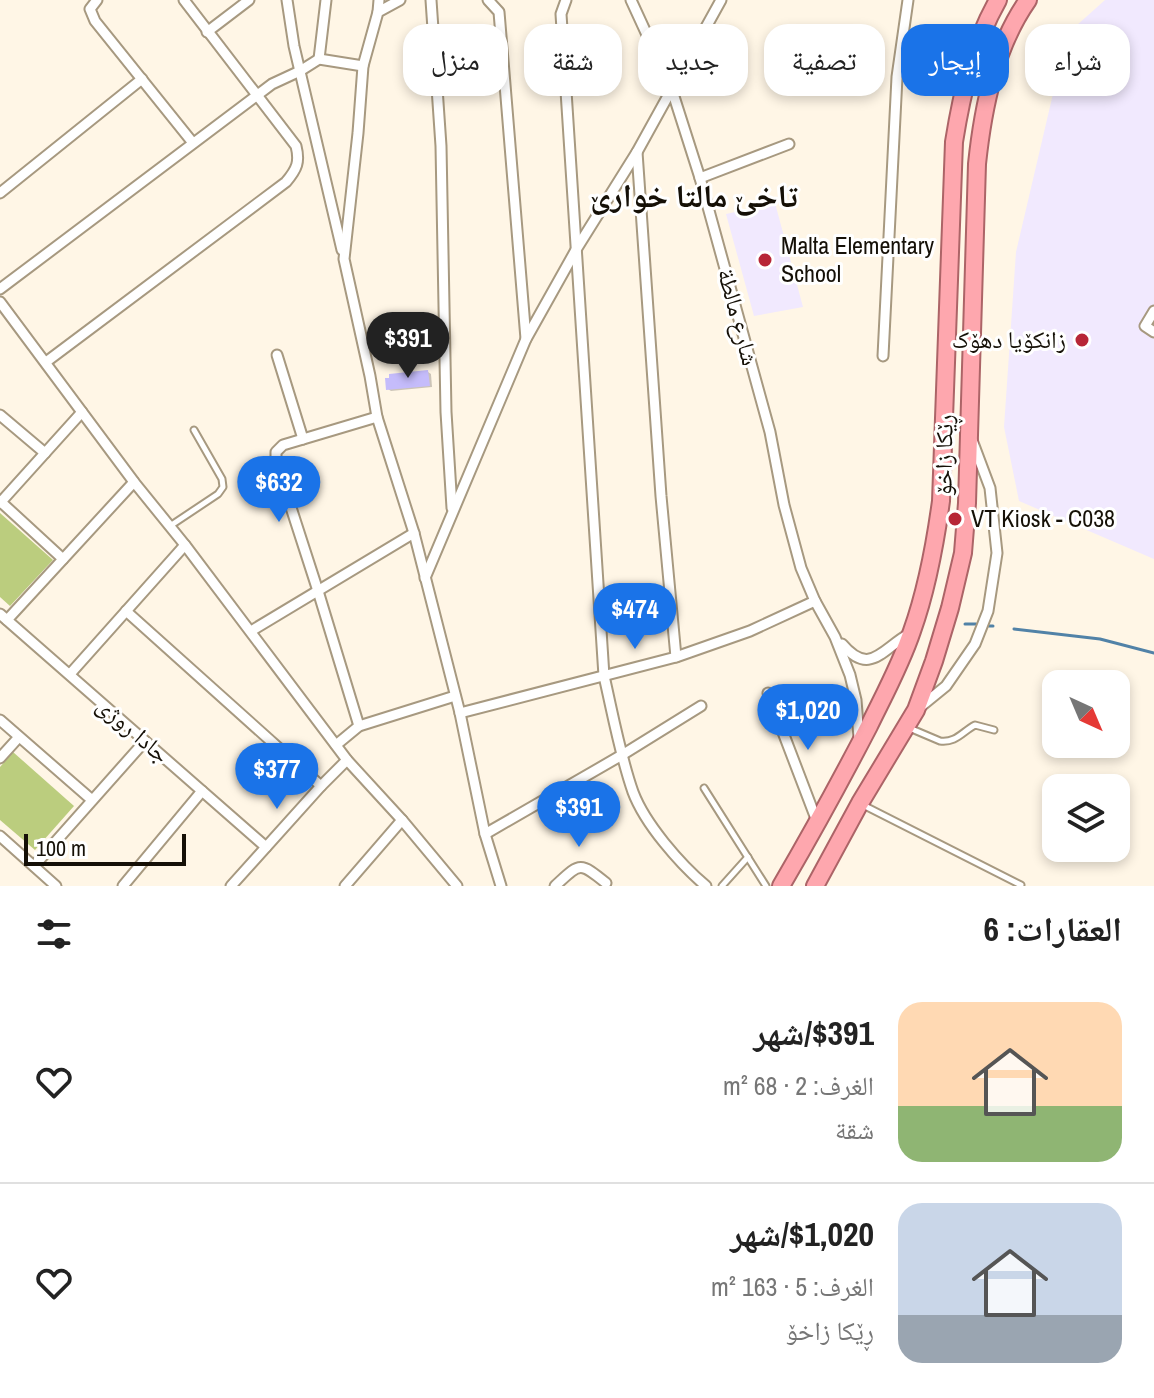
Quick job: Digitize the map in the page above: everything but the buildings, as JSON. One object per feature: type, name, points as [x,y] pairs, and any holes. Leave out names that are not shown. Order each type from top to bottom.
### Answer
[{"type":"highway","name":"ڕێکا زاخۆ","points":[[781,886],[818,824],[888,688],[912,633],[928,574],[941,501],[954,142],[974,53],[998,0]]},
{"type":"highway","name":"ڕێکا زاخۆ","points":[[815,886],[916,710],[953,595],[963,553],[967,503],[977,164],[982,121],[1003,47],[1028,0]]},
{"type":"highway","points":[[941,501],[967,503]]},
{"type":"street","points":[[97,0],[90,9],[95,21],[193,143]]},
{"type":"street","points":[[46,362],[286,182],[296,170],[299,158],[296,146],[184,0]]},
{"type":"street","points":[[207,32],[249,0]]},
{"type":"street","points":[[287,0],[294,46],[344,258],[377,417],[414,533],[460,713],[485,834],[501,886]]},
{"type":"street","points":[[319,59],[326,0]]},
{"type":"street","points":[[344,258],[363,66],[379,0]]},
{"type":"street","points":[[378,12],[400,0]]},
{"type":"street","points":[[431,0],[441,146],[446,412],[452,512]]},
{"type":"street","points":[[488,0],[499,12],[526,339]]},
{"type":"street","points":[[566,0],[561,14],[604,676],[634,795],[657,834],[701,884]]},
{"type":"street","name":"شارع مالطة","points":[[631,0],[642,24]]},
{"type":"street","points":[[707,24],[721,0]]},
{"type":"street","points":[[883,356],[897,77],[908,0]]},
{"type":"street","points":[[0,289],[272,84],[319,59],[363,66]]},
{"type":"street","points":[[0,193],[142,79]]},
{"type":"street","points":[[425,578],[526,339],[577,248],[637,152],[666,96]]},
{"type":"street","name":"شارع مالطة","points":[[674,96],[700,178],[770,432],[801,568],[835,637],[853,686],[859,744]]},
{"type":"street","points":[[700,178],[789,144]]},
{"type":"street","points":[[637,152],[660,481],[676,657]]},
{"type":"street","points":[[1,308],[46,362],[347,760],[402,820],[454,885]]},
{"type":"street","points":[[1154,311],[1145,326],[1154,332]]},
{"type":"street","points":[[277,355],[303,439]]},
{"type":"street","points":[[63,559],[0,502],[82,412]]},
{"type":"street","points":[[0,415],[45,453]]},
{"type":"street","points":[[359,726],[276,461],[276,452],[283,445],[377,417]]},
{"type":"street","points":[[916,710],[946,686],[975,644],[988,611],[997,553],[990,488],[968,429]]},
{"type":"street","points":[[4,617],[134,482]]},
{"type":"street","points":[[251,631],[414,533]]},
{"type":"street","points":[[70,674],[185,545]]},
{"type":"street","points":[[460,713],[676,657],[750,631],[815,601]]},
{"type":"street","points":[[126,611],[321,786]]},
{"type":"street","name":"جادا روژی","points":[[4,617],[266,847]]},
{"type":"street","name":"شارع مالطة","points":[[835,637],[851,654],[865,660],[877,658],[912,633]]},
{"type":"street","points":[[768,693],[818,824]]},
{"type":"street","points":[[336,745],[359,726],[455,696]]},
{"type":"street","points":[[485,834],[701,706]]},
{"type":"street","points":[[0,720],[92,800]]},
{"type":"street","points":[[0,758],[19,737]]},
{"type":"street","points":[[34,866],[145,741]]},
{"type":"street","points":[[231,886],[347,760]]},
{"type":"street","points":[[123,886],[202,791]]},
{"type":"street","points":[[345,886],[402,820]]},
{"type":"street","points":[[0,836],[56,886]]},
{"type":"street","points":[[559,885],[572,870],[580,866],[587,867],[606,883]]},
{"type":"lane","points":[[170,526],[218,494],[223,487],[222,479],[194,430]]},
{"type":"lane","points":[[906,727],[945,742],[954,740],[975,725],[994,730]]},
{"type":"lane","points":[[704,788],[766,886]]},
{"type":"lane","points":[[860,803],[1021,885]]},
{"type":"lane","points":[[722,886],[748,857]]},
{"type":"shaded area","name":"زانکۆیا دهۆک","points":[[1105,0],[1154,0],[1154,559],[1019,501],[1004,427],[1016,252],[1052,96],[1130,96],[1130,24],[1078,24]]},
{"type":"shaded area","name":"Malta Elementary School","points":[[775,203],[803,307],[754,316],[726,214]]},
{"type":"green space","points":[[0,513],[53,560],[10,606],[0,597]]},
{"type":"green space","points":[[13,752],[74,806],[35,850],[0,820],[0,767]]},
{"type":"waterway","points":[[965,624],[976,624]]},
{"type":"waterway","points":[[1014,629],[1100,639],[1154,653]]},
{"type":"place","name":"Malta Elementary School","points":[[765,260]]},
{"type":"place","name":"زانکۆیا دهۆک","points":[[1082,340]]},
{"type":"place","name":"VT Kiosk - C038","points":[[955,519]]},
{"type":"district","name":"تاخێ مالتا خوارێ","points":[[694,196]]}]
